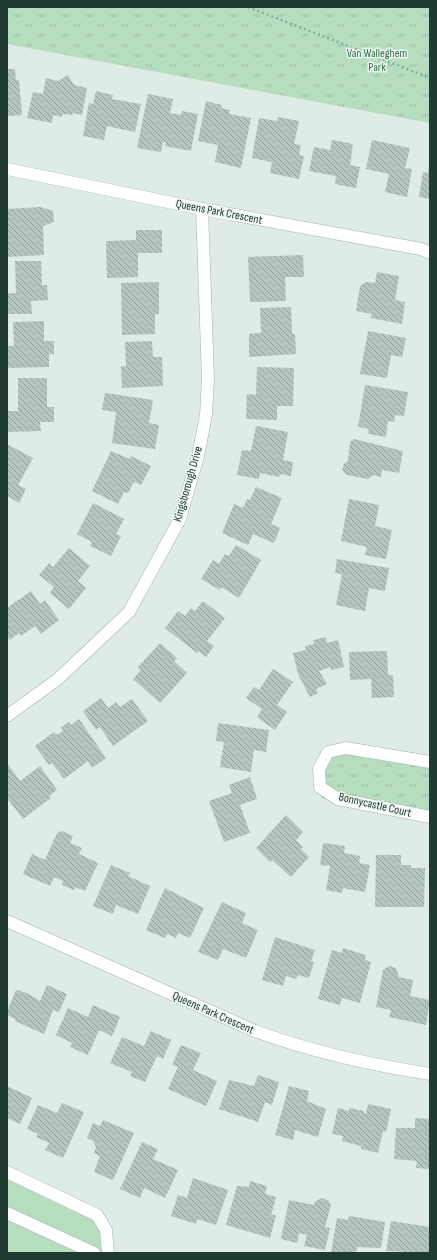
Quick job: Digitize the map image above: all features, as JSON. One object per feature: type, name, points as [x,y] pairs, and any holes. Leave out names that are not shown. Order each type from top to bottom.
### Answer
[{"type":"street","name":"Queens Park Crescent","points":[[7,169],[202,209],[421,249],[430,253]]},
{"type":"street","name":"Kingsborough Drive","points":[[7,716],[58,679],[129,612],[180,519],[198,456],[206,415],[208,378],[202,209]]},
{"type":"street","name":"Bonnycastle Court","points":[[430,762],[346,748],[328,752],[319,769],[320,787],[338,799],[430,817]]},
{"type":"street","name":"Queens Park Crescent","points":[[7,921],[268,1036],[288,1043],[357,1061],[430,1074]]},
{"type":"street","points":[[7,1172],[97,1215],[106,1230],[108,1253]]},
{"type":"street","points":[[7,1213],[94,1253]]},
{"type":"path","points":[[248,7],[430,78]]},
{"type":"green space","name":"Van Walleghem Park","points":[[7,7],[430,7],[430,123],[7,44]]},
{"type":"green space","points":[[322,749],[430,763],[430,818],[321,798]]},
{"type":"green space","points":[[7,1172],[97,1215],[108,1253],[7,1253]]},
{"type":"building","points":[[7,69],[15,69],[16,80],[19,80],[22,115],[7,116]]},
{"type":"building","points":[[68,75],[74,85],[87,88],[82,115],[73,113],[72,115],[62,114],[62,117],[53,115],[52,123],[27,118],[33,92],[43,94],[46,78],[58,81]]},
{"type":"building","points":[[96,91],[113,95],[112,99],[141,104],[135,132],[107,126],[104,140],[83,136],[89,103],[93,104]]},
{"type":"building","points":[[148,94],[173,99],[170,113],[181,115],[182,111],[198,114],[191,151],[165,146],[166,142],[163,142],[161,152],[137,148]]},
{"type":"building","points":[[206,101],[222,105],[221,108],[230,110],[229,114],[251,118],[241,168],[215,162],[218,145],[198,141]]},
{"type":"building","points":[[278,117],[299,121],[294,144],[301,145],[299,155],[304,156],[299,179],[270,173],[272,162],[252,158],[259,118],[277,121]]},
{"type":"building","points":[[332,140],[353,144],[350,165],[360,167],[356,188],[335,184],[336,176],[309,171],[314,147],[330,150]]},
{"type":"building","points":[[372,140],[410,148],[405,168],[412,169],[407,197],[385,192],[389,174],[366,169]]},
{"type":"building","points":[[429,165],[430,199],[419,197],[423,172],[428,173]]},
{"type":"building","points":[[41,207],[53,211],[54,222],[43,226],[44,255],[7,257],[7,209]]},
{"type":"building","points":[[136,230],[162,230],[162,253],[138,253],[138,277],[107,278],[106,241],[136,240]]},
{"type":"building","points":[[303,255],[304,277],[285,277],[286,301],[250,302],[248,257]]},
{"type":"building","points":[[15,261],[41,261],[42,285],[47,285],[48,300],[31,301],[32,314],[7,314],[7,293],[16,293]]},
{"type":"building","points":[[377,272],[399,276],[395,300],[405,302],[402,324],[371,318],[372,314],[356,311],[360,286],[366,282],[375,283]]},
{"type":"building","points":[[159,282],[159,314],[155,314],[155,334],[122,335],[121,283]]},
{"type":"building","points":[[291,307],[292,334],[295,334],[296,354],[249,357],[249,334],[261,333],[260,308]]},
{"type":"building","points":[[44,321],[44,341],[54,341],[54,354],[49,354],[49,367],[7,368],[7,346],[14,346],[13,322]]},
{"type":"building","points":[[368,331],[406,338],[402,357],[391,355],[387,378],[360,374]]},
{"type":"building","points":[[152,341],[153,357],[162,357],[163,386],[122,388],[121,366],[126,366],[125,342]]},
{"type":"building","points":[[257,367],[294,368],[293,406],[277,406],[277,420],[246,419],[247,394],[256,395]]},
{"type":"building","points":[[18,378],[47,378],[47,407],[54,407],[54,422],[40,422],[41,431],[7,432],[7,411],[18,411]]},
{"type":"building","points":[[365,385],[408,392],[404,416],[395,415],[394,422],[388,421],[386,437],[368,434],[369,429],[358,427]]},
{"type":"building","points":[[105,393],[153,400],[149,423],[159,425],[155,449],[112,443],[116,412],[102,410]]},
{"type":"building","points":[[256,426],[288,432],[283,460],[293,462],[291,476],[280,474],[279,477],[260,473],[259,479],[237,475],[242,450],[251,451]]},
{"type":"building","points":[[354,439],[403,451],[399,473],[382,470],[381,477],[373,475],[368,479],[347,475],[342,470],[344,464],[348,461],[350,442]]},
{"type":"building","points":[[7,444],[33,458],[18,485],[26,489],[19,503],[7,496]]},
{"type":"building","points":[[111,451],[130,459],[131,456],[151,466],[141,485],[134,482],[128,493],[124,492],[118,504],[92,491]]},
{"type":"building","points":[[256,487],[282,498],[271,524],[280,528],[274,543],[253,534],[248,545],[222,533],[234,504],[243,508],[247,499],[250,500]]},
{"type":"building","points":[[349,499],[379,505],[375,526],[392,530],[386,559],[365,555],[367,547],[341,541]]},
{"type":"building","points":[[93,503],[124,519],[116,534],[121,536],[111,556],[90,546],[92,542],[77,534]]},
{"type":"building","points":[[236,545],[261,560],[239,598],[221,587],[220,590],[201,579],[213,560],[219,564],[225,554],[229,556]]},
{"type":"building","points":[[69,548],[90,566],[78,581],[86,588],[69,609],[50,593],[54,587],[39,575],[49,563],[53,567]]},
{"type":"building","points":[[337,559],[389,568],[385,591],[369,588],[365,611],[336,605],[342,574],[335,573]]},
{"type":"building","points":[[31,591],[40,604],[45,600],[59,620],[41,634],[35,626],[21,636],[19,633],[10,640],[7,636],[7,608]]},
{"type":"building","points":[[203,601],[225,618],[207,641],[214,646],[206,657],[198,651],[197,653],[165,628],[178,611],[185,616],[191,608],[195,611]]},
{"type":"building","points":[[326,637],[327,643],[338,640],[344,667],[331,670],[331,667],[319,671],[327,684],[316,689],[318,693],[310,697],[298,674],[293,653],[306,650],[305,646],[314,644],[313,640]]},
{"type":"building","points":[[160,643],[177,658],[174,661],[187,673],[160,703],[133,679],[141,670],[138,667]]},
{"type":"building","points":[[387,651],[388,675],[393,675],[394,697],[372,698],[371,679],[350,680],[349,652]]},
{"type":"building","points":[[273,669],[293,682],[277,705],[287,712],[275,730],[257,717],[262,709],[246,698],[254,687],[259,690]]},
{"type":"building","points":[[101,698],[108,708],[116,702],[120,707],[132,699],[148,721],[113,746],[100,727],[96,730],[83,711]]},
{"type":"building","points":[[79,719],[106,758],[92,768],[88,761],[64,779],[52,763],[49,765],[35,746],[54,732],[56,735],[63,731],[61,727],[69,722],[71,725]]},
{"type":"building","points":[[218,723],[269,730],[266,752],[254,750],[251,772],[220,767],[224,742],[216,741]]},
{"type":"building","points":[[7,763],[20,781],[40,766],[57,790],[49,796],[51,798],[23,819],[7,798]]},
{"type":"building","points":[[250,777],[257,799],[240,805],[250,833],[224,842],[209,801],[232,793],[229,785]]},
{"type":"building","points":[[286,815],[303,832],[296,840],[303,847],[301,849],[309,857],[291,877],[272,860],[270,862],[256,848]]},
{"type":"building","points":[[62,831],[73,836],[70,843],[82,848],[79,854],[98,863],[85,891],[75,887],[74,890],[62,885],[63,881],[54,877],[50,886],[23,874],[32,854],[45,860],[57,833]]},
{"type":"building","points":[[323,843],[345,846],[344,853],[360,856],[359,863],[370,865],[365,892],[343,888],[342,893],[326,890],[330,866],[320,865]]},
{"type":"building","points":[[376,855],[401,855],[401,865],[411,865],[411,868],[425,868],[424,907],[375,907]]},
{"type":"building","points":[[111,865],[130,873],[128,876],[150,886],[138,914],[116,905],[113,914],[93,906]]},
{"type":"building","points":[[165,888],[204,908],[190,938],[178,933],[176,938],[167,934],[165,938],[146,930]]},
{"type":"building","points":[[222,902],[246,913],[242,923],[258,930],[246,958],[223,949],[218,960],[198,952]]},
{"type":"building","points":[[275,937],[315,950],[311,961],[314,962],[309,978],[298,975],[296,979],[286,976],[283,986],[262,980]]},
{"type":"building","points":[[343,948],[366,955],[365,960],[371,962],[360,1003],[342,998],[340,1005],[318,999],[332,950],[342,953]]},
{"type":"building","points":[[389,966],[396,968],[399,977],[413,980],[410,996],[430,1000],[426,1025],[389,1017],[391,1010],[376,1007],[383,970]]},
{"type":"building","points":[[47,985],[67,994],[59,1012],[53,1010],[44,1034],[15,1021],[15,1019],[7,1015],[7,1011],[16,990],[27,993],[40,1001]]},
{"type":"building","points":[[93,1005],[120,1017],[112,1036],[99,1030],[88,1055],[70,1047],[72,1043],[56,1035],[68,1008],[88,1017]]},
{"type":"building","points":[[151,1031],[171,1040],[163,1059],[157,1056],[145,1082],[130,1076],[132,1072],[110,1063],[122,1037],[144,1046]]},
{"type":"building","points":[[181,1045],[201,1053],[193,1070],[217,1081],[206,1106],[168,1089],[178,1067],[172,1065]]},
{"type":"building","points":[[258,1075],[279,1082],[272,1105],[265,1102],[258,1122],[219,1109],[229,1080],[254,1086]]},
{"type":"building","points":[[7,1086],[32,1098],[20,1124],[7,1118]]},
{"type":"building","points":[[289,1086],[309,1091],[307,1101],[326,1109],[318,1137],[295,1130],[293,1140],[275,1135]]},
{"type":"building","points":[[62,1103],[84,1112],[63,1158],[45,1150],[49,1143],[36,1137],[38,1134],[27,1129],[38,1105],[57,1113]]},
{"type":"building","points":[[368,1104],[391,1109],[386,1132],[383,1131],[378,1153],[361,1149],[361,1146],[342,1141],[343,1136],[332,1134],[338,1108],[349,1111],[349,1108],[364,1111],[366,1114]]},
{"type":"building","points":[[415,1118],[430,1119],[430,1169],[416,1168],[417,1161],[394,1159],[396,1128],[415,1128]]},
{"type":"building","points":[[103,1120],[134,1133],[113,1180],[94,1172],[100,1156],[94,1153],[96,1147],[93,1141],[87,1138],[93,1123],[100,1126]]},
{"type":"building","points":[[142,1142],[158,1149],[153,1159],[178,1170],[165,1198],[144,1188],[140,1198],[120,1189]]},
{"type":"building","points":[[193,1178],[228,1190],[216,1225],[197,1219],[196,1224],[171,1216],[178,1195],[187,1198]]},
{"type":"building","points":[[250,1181],[267,1186],[265,1194],[276,1197],[271,1215],[276,1215],[270,1238],[226,1225],[237,1186],[249,1187]]},
{"type":"building","points":[[321,1198],[328,1200],[331,1205],[325,1227],[330,1228],[325,1250],[304,1246],[307,1235],[299,1233],[297,1243],[281,1239],[289,1200],[314,1205],[315,1202]]},
{"type":"building","points":[[349,1216],[385,1222],[381,1248],[357,1247],[356,1253],[331,1253],[337,1218],[348,1220]]},
{"type":"building","points":[[391,1221],[430,1227],[430,1253],[386,1251]]}]
